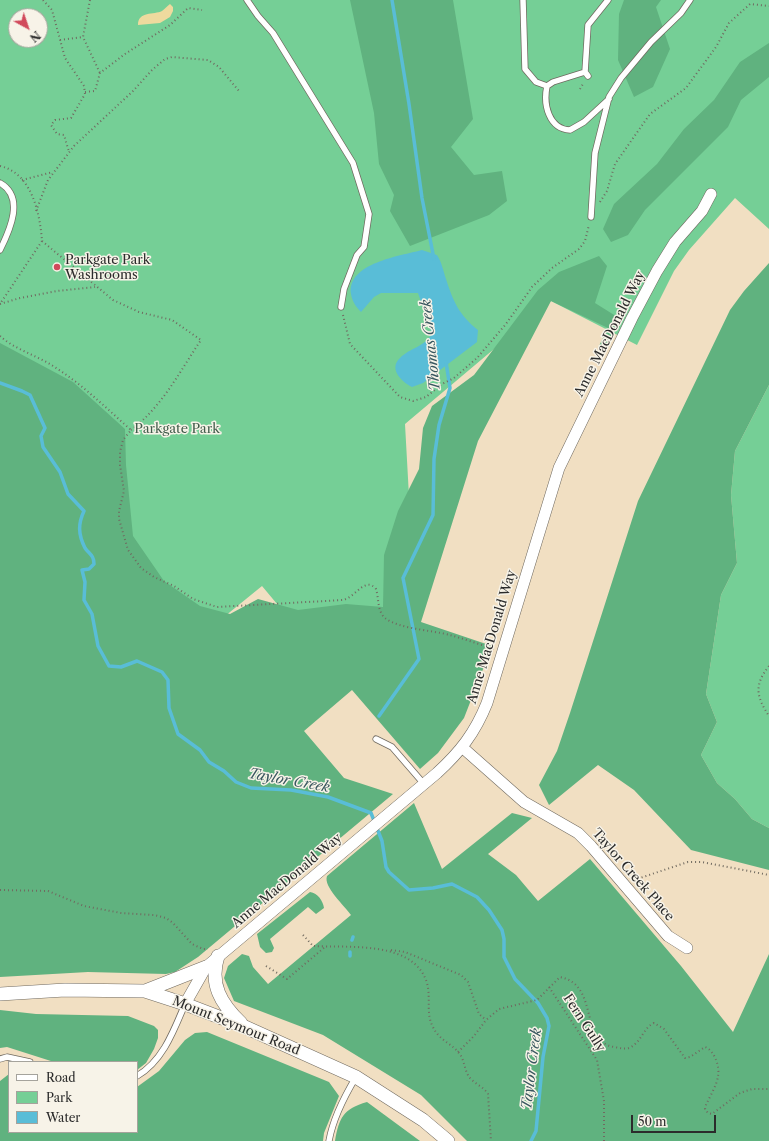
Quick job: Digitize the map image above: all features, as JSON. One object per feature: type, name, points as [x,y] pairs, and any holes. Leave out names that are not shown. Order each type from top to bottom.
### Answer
[{"type":"street","name":"Anne MacDonald Way","points":[[185,1004],[214,953],[394,811],[463,748],[483,714],[559,468],[632,318],[660,266],[675,242],[702,210],[712,194]]},
{"type":"street","name":"Taylor Creek Place","points":[[463,748],[524,802],[578,834],[591,846],[668,936],[687,948]]},
{"type":"street","points":[[214,953],[214,977],[222,1002],[230,1013],[245,1028]]},
{"type":"street","points":[[145,991],[206,967]]},
{"type":"street","name":"Mount Seymour Road","points":[[0,994],[65,990],[145,991],[185,1004],[245,1028],[356,1077],[423,1120],[448,1141]]},
{"type":"lane","points":[[247,0],[258,16],[273,33],[353,163],[363,191],[369,214],[364,247],[357,255],[344,289],[341,307]]},
{"type":"lane","points":[[523,0],[525,69],[536,82],[547,86],[554,82],[586,74],[588,25],[608,0]]},
{"type":"lane","points":[[591,217],[595,153],[609,99],[621,78],[651,42],[681,13],[690,0]]},
{"type":"lane","points":[[547,86],[547,111],[549,116],[558,128],[565,130],[570,130],[584,122],[609,99]]},
{"type":"lane","points":[[0,183],[10,190],[14,208],[7,236],[0,250]]},
{"type":"lane","points":[[376,739],[392,747],[424,784]]},
{"type":"lane","points":[[138,1075],[157,1059],[169,1041],[185,1004]]},
{"type":"lane","points":[[0,1058],[7,1057],[25,1061]]},
{"type":"lane","points":[[329,1141],[331,1130],[342,1101],[356,1077]]},
{"type":"path","points":[[43,0],[52,10],[65,58],[84,86],[85,92],[71,118],[55,120],[52,125],[57,134],[64,134],[69,153]]},
{"type":"path","points":[[90,0],[82,37],[100,73]]},
{"type":"path","points":[[341,307],[350,344],[400,397],[408,401],[420,400],[442,384],[454,378],[488,346],[532,288],[552,268],[579,249],[585,241],[591,217],[607,191],[614,164],[650,114],[686,88],[716,47],[729,23],[741,10],[750,4],[769,6]]},
{"type":"path","points":[[85,92],[95,91],[100,73],[125,54],[170,25],[188,8],[202,10]]},
{"type":"path","points":[[60,40],[82,37]]},
{"type":"path","points":[[36,211],[45,185],[54,171],[86,133],[114,109],[152,70],[168,58],[194,58],[211,61],[219,67],[239,91]]},
{"type":"path","points":[[0,166],[9,170],[22,180],[32,198],[42,241],[95,287],[114,300],[132,309],[172,320],[201,340],[163,397],[147,417],[131,430],[123,440],[120,452],[120,465],[124,491],[119,511],[119,519],[131,556],[144,571],[172,585],[195,600],[217,607],[343,600],[352,596],[367,584],[375,588],[378,602],[386,618],[411,628],[431,630],[502,651]]},
{"type":"path","points":[[22,180],[54,171]]},
{"type":"path","points":[[0,304],[42,241]]},
{"type":"path","points":[[0,304],[20,298],[57,291],[95,287]]},
{"type":"path","points":[[0,336],[70,377],[94,396],[131,430]]},
{"type":"path","points":[[769,666],[761,675],[758,690],[764,708],[769,716]]},
{"type":"path","points":[[624,884],[688,862],[702,862],[769,875]]},
{"type":"path","points":[[0,890],[48,891],[84,906],[121,913],[154,915],[166,918],[173,923],[192,944],[203,950],[214,953]]},
{"type":"path","points":[[303,935],[313,946],[350,946],[404,952],[462,975],[468,982],[479,1014],[486,1020]]},
{"type":"path","points":[[284,981],[325,947]]},
{"type":"path","points":[[389,950],[407,959],[423,974],[430,993],[428,1014],[432,1026],[439,1038],[458,1052],[470,1078],[488,1094],[491,1141]]},
{"type":"path","points":[[266,966],[287,979]]},
{"type":"path","points":[[458,1052],[474,1036],[486,1020],[505,1006],[529,1003],[542,995],[560,977],[566,979],[580,992],[588,1004],[593,1031],[598,1039],[606,1046],[623,1049],[631,1047],[637,1042],[648,1025],[654,1022],[664,1029],[685,1058],[690,1057],[705,1047],[710,1049],[713,1053],[718,1076],[706,1105],[705,1109],[708,1113],[712,1114],[740,1093],[752,1089],[769,1089]]},
{"type":"path","name":"Fern Gully","points":[[549,987],[598,1060],[604,1101],[604,1141]]},
{"type":"green space","name":"Parkgate Park","points":[[0,0],[769,0],[769,229],[735,198],[689,250],[674,271],[637,345],[551,301],[405,424],[414,587],[328,665],[262,586],[0,799]]},
{"type":"green space","points":[[350,0],[453,0],[473,119],[451,147],[474,175],[502,171],[507,201],[489,215],[410,246],[390,211],[394,195],[379,164],[374,113]]},
{"type":"green space","points":[[624,0],[661,0],[656,7],[670,49],[653,87],[634,97],[618,60],[619,14]]},
{"type":"green space","points":[[769,43],[769,77],[741,100],[728,127],[645,210],[628,235],[611,242],[603,229],[614,204],[657,164],[684,129],[714,100],[740,62]]},
{"type":"green space","points":[[599,256],[607,266],[595,303],[619,318],[604,352],[598,348],[608,328],[551,301],[478,441],[421,622],[492,646],[464,718],[438,753],[420,769],[352,690],[304,731],[344,778],[393,794],[198,957],[175,972],[166,974],[88,972],[0,977],[0,343],[73,382],[125,429],[126,465],[133,536],[164,581],[200,606],[230,614],[258,599],[298,610],[346,604],[383,607],[384,555],[398,511],[419,469],[423,428],[432,406],[474,375],[538,290],[559,272]]},
{"type":"green space","points":[[769,263],[769,385],[735,451],[731,495],[737,563],[721,595],[706,694],[717,722],[701,755],[717,783],[735,799],[752,819],[769,828],[769,870],[691,850],[634,790],[598,765],[549,805],[539,785],[557,751],[638,501],[730,310],[744,291]]},
{"type":"green space","points":[[769,385],[769,828],[752,819],[735,799],[717,783],[701,755],[717,722],[706,694],[721,595],[737,563],[731,495],[735,451]]},
{"type":"green space","points":[[414,803],[442,869],[512,813],[532,818],[488,854],[516,875],[538,901],[590,859],[681,966],[733,1032],[769,954],[769,1141],[467,1141],[421,1095],[323,1035],[234,1001],[224,978],[228,966],[242,954],[249,956],[253,967],[268,984],[351,915],[331,891],[328,885],[327,876]]},
{"type":"green space","points":[[310,892],[320,898],[324,908],[316,914],[308,907],[270,939],[274,948],[272,952],[266,953],[260,947],[257,934]]},
{"type":"green space","points":[[0,1010],[36,1014],[128,1016],[154,1026],[158,1030],[158,1038],[154,1049],[146,1063],[138,1069],[138,1061],[51,1061],[7,1047],[0,1048]]},
{"type":"green space","points":[[207,1032],[329,1082],[339,1096],[324,1133],[323,1141],[0,1141],[0,1081],[8,1075],[8,1133],[138,1133],[138,1086],[159,1071],[185,1040],[195,1033]]},
{"type":"green space","points":[[367,1102],[420,1141],[335,1141],[338,1126],[347,1111]]},
{"type":"sand","points":[[170,4],[173,7],[173,11],[170,17],[160,23],[138,25],[143,15],[162,11]]},
{"type":"water","points":[[422,250],[437,255],[451,294],[461,313],[478,330],[477,342],[423,383],[412,387],[401,379],[395,366],[404,354],[421,345],[432,334],[418,293],[381,293],[374,297],[361,312],[354,304],[351,294],[352,283],[357,275],[366,268],[389,258]]},
{"type":"waterway","name":"Thomas Creek","points":[[392,0],[409,104],[422,198],[434,259]]},
{"type":"waterway","name":"Thomas Creek","points":[[379,716],[419,659],[403,578],[433,515],[434,459],[439,425],[450,388],[446,362]]},
{"type":"waterway","name":"Taylor Creek","points":[[0,383],[30,395],[45,428],[41,436],[43,447],[60,472],[68,494],[84,511],[80,525],[80,534],[85,548],[91,555],[94,564],[89,569],[82,570],[85,582],[84,600],[92,614],[98,646],[109,666],[121,667],[137,661],[162,672],[168,680],[169,708],[178,734],[200,750],[209,762],[224,771],[236,782],[251,788],[291,790],[328,797],[371,813],[382,841],[386,867],[389,872],[409,890],[433,888],[452,884],[477,897],[489,910],[502,930],[504,939],[504,957],[515,979],[538,1003],[547,1018],[549,1026],[543,1057],[536,1131],[531,1141]]},
{"type":"place","name":"Parkgate Park Washrooms","points":[[57,267]]}]
